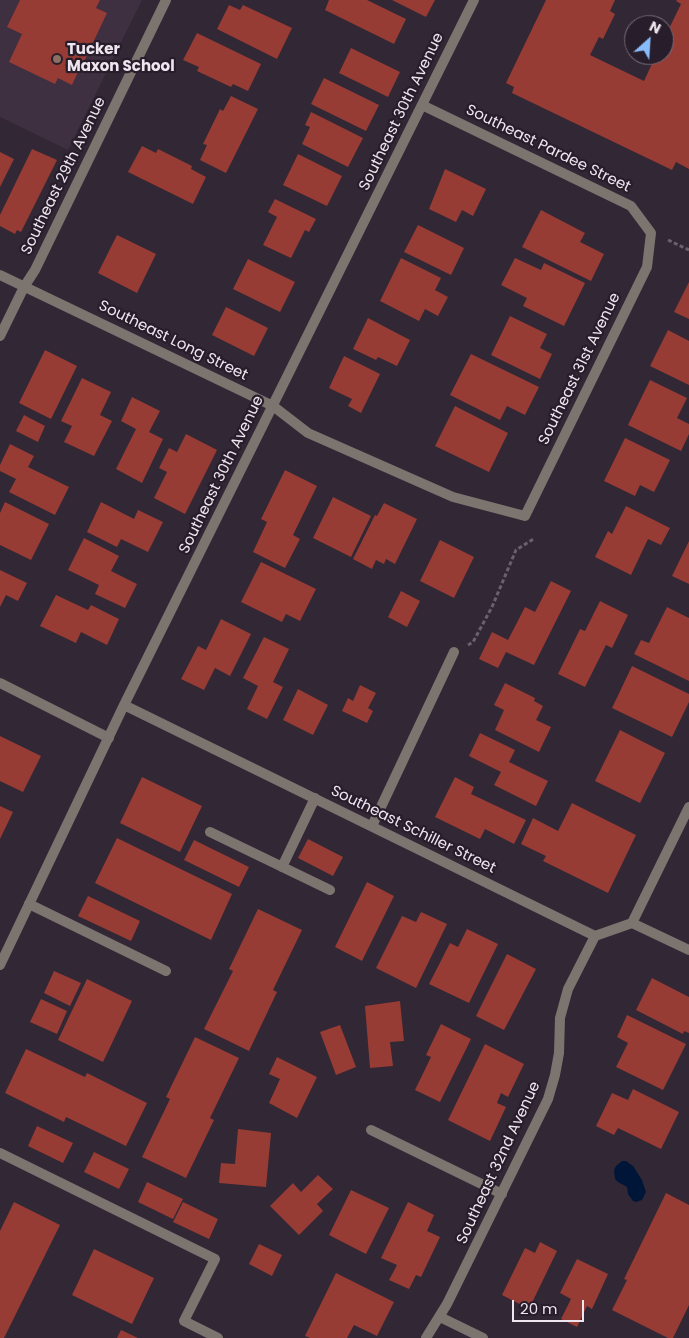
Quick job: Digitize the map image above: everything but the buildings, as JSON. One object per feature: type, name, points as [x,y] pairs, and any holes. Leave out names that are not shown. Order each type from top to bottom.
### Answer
[{"type":"street","name":"Southeast 29th Avenue","points":[[0,336],[24,286],[35,270],[166,0]]},
{"type":"street","name":"Southeast 30th Avenue","points":[[0,965],[124,705],[474,0]]},
{"type":"street","name":"Southeast Pardee Street","points":[[422,105],[631,206],[651,233]]},
{"type":"street","name":"Southeast 31st Avenue","points":[[525,516],[648,267],[651,233]]},
{"type":"street","name":"Southeast Long Street","points":[[0,275],[273,406],[308,433],[453,498],[525,516]]},
{"type":"street","points":[[372,826],[454,652]]},
{"type":"street","points":[[0,683],[109,738]]},
{"type":"street","name":"Southeast Schiller Street","points":[[124,705],[595,936]]},
{"type":"street","points":[[282,866],[315,798]]},
{"type":"street","points":[[595,936],[632,923],[689,807]]},
{"type":"street","points":[[210,832],[330,890]]},
{"type":"street","points":[[29,904],[166,971]]},
{"type":"street","points":[[632,923],[689,950]]},
{"type":"street","name":"Southeast 32nd Avenue","points":[[426,1338],[440,1317],[548,1099],[555,1076],[559,1053],[560,1018],[568,989],[595,936]]},
{"type":"street","points":[[371,1130],[502,1194]]},
{"type":"street","points":[[0,1153],[215,1259],[184,1322],[218,1338]]},
{"type":"street","points":[[440,1317],[483,1338]]},
{"type":"path","points":[[651,233],[689,250]]},
{"type":"path","points":[[454,652],[474,642],[492,607],[516,550],[535,538]]},
{"type":"shaded area","name":"Tucker Maxon School","points":[[0,0],[142,0],[68,150],[0,117]]},
{"type":"water","points":[[622,1161],[626,1161],[633,1166],[642,1180],[646,1192],[642,1200],[633,1201],[628,1194],[627,1187],[615,1179],[614,1170]]},
{"type":"place","name":"Tucker Maxon School","points":[[57,59]]}]
